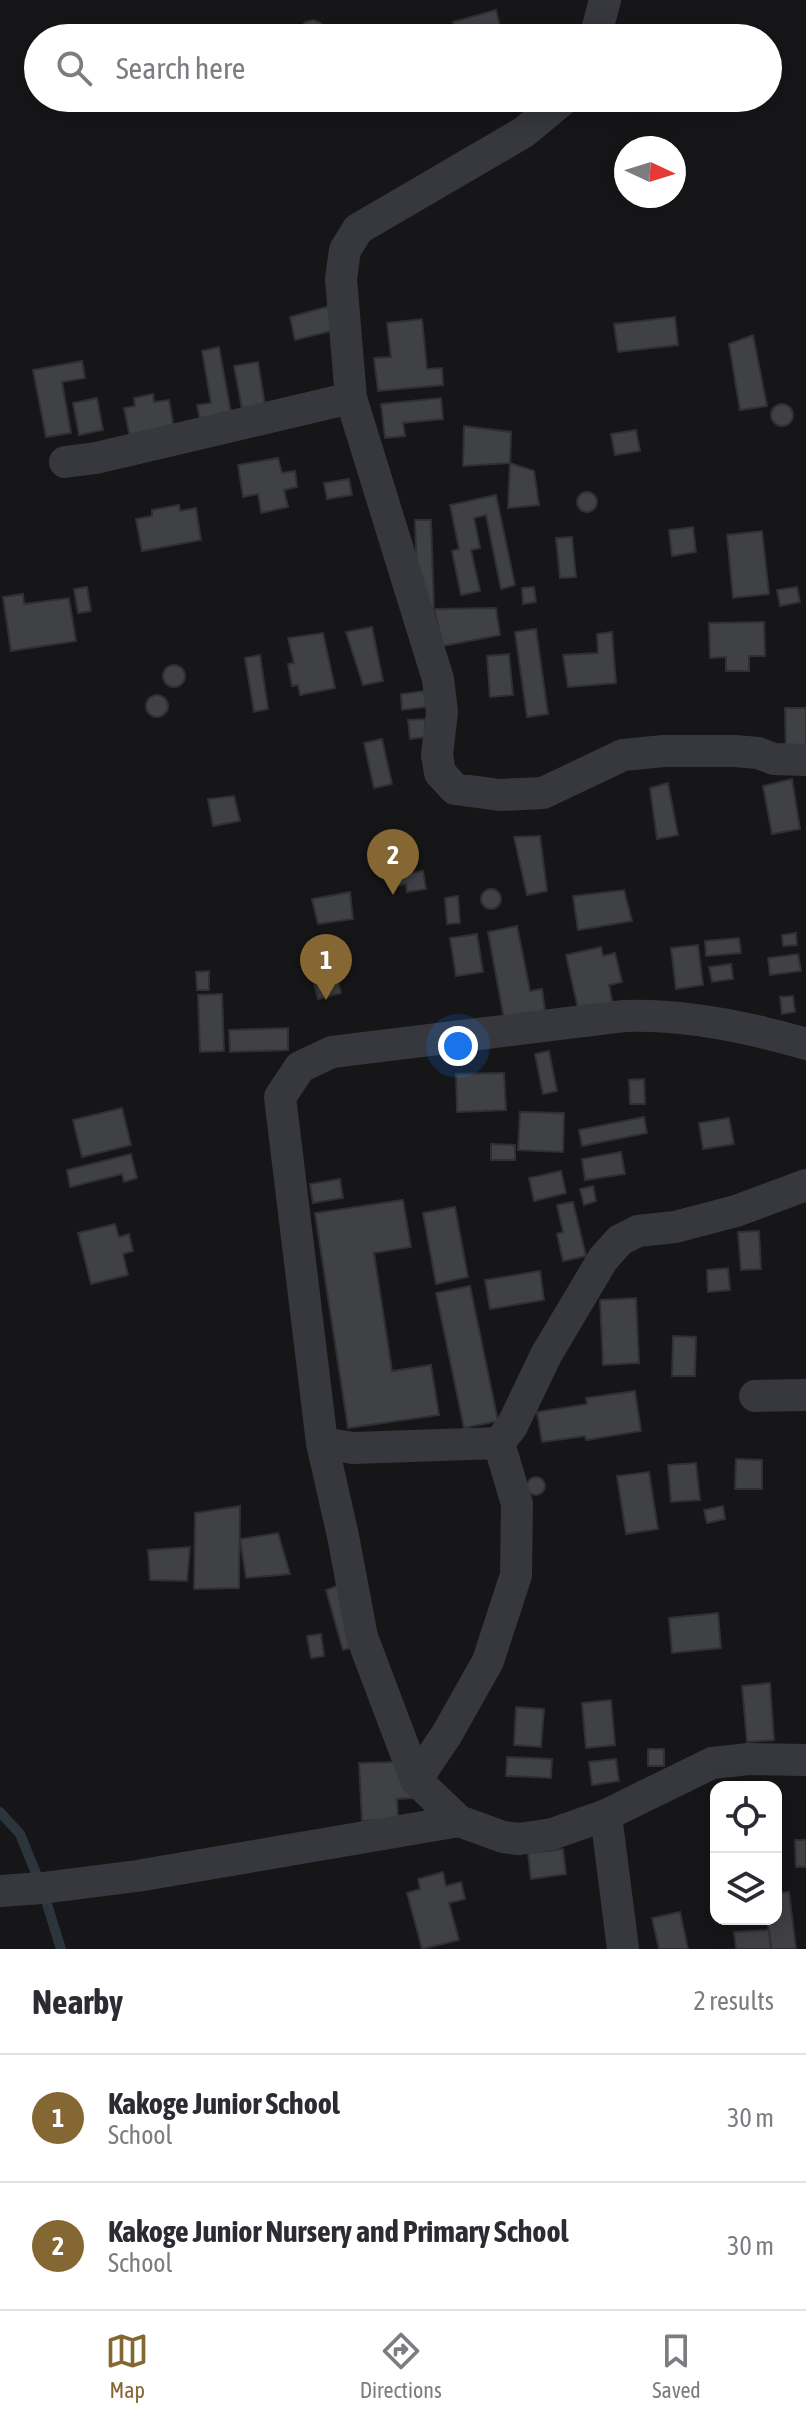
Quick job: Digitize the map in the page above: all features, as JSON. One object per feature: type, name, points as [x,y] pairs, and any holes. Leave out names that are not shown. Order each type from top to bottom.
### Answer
[{"type":"street","points":[[599,24],[605,0]]},
{"type":"street","points":[[548,112],[524,132],[358,229],[345,250],[341,279],[351,398],[438,679],[442,712],[437,755],[440,773],[455,789],[500,795],[543,793],[623,755],[664,751],[735,751],[758,753],[774,759],[806,760]]},
{"type":"street","points":[[65,462],[96,458],[351,398]]},
{"type":"street","points":[[806,1044],[660,1015],[624,1016],[332,1052],[300,1067],[280,1097],[322,1443],[362,1637],[416,1780],[459,1821],[484,1832],[519,1839],[552,1834],[606,1815],[712,1763],[749,1759],[806,1760]]},
{"type":"street","points":[[499,1443],[512,1426],[546,1355],[603,1259],[620,1240],[638,1231],[675,1227],[736,1211],[806,1185]]},
{"type":"street","points":[[755,1396],[806,1395]]},
{"type":"street","points":[[322,1443],[353,1448],[499,1443]]},
{"type":"street","points":[[416,1780],[447,1734],[488,1661],[516,1575],[517,1504],[499,1443]]},
{"type":"street","points":[[606,1815],[623,1949]]},
{"type":"street","points":[[0,1891],[137,1876],[459,1821]]},
{"type":"building","points":[[496,10],[500,24],[454,24]]},
{"type":"building","points":[[313,20],[321,24],[304,24]]},
{"type":"building","points":[[337,304],[343,328],[295,340],[290,317]]},
{"type":"building","points":[[675,317],[678,345],[618,352],[614,324]]},
{"type":"building","points":[[422,319],[427,369],[442,368],[443,385],[378,391],[374,358],[391,357],[387,323]]},
{"type":"building","points":[[753,335],[767,406],[740,410],[729,344]]},
{"type":"building","points":[[219,347],[231,413],[200,419],[197,405],[211,403],[202,351]]},
{"type":"building","points":[[82,361],[85,378],[62,382],[71,433],[46,437],[33,370]]},
{"type":"building","points":[[258,362],[265,405],[242,409],[234,366]]},
{"type":"building","points":[[153,394],[154,402],[169,400],[174,429],[130,438],[124,408],[135,406],[134,398]]},
{"type":"building","points":[[97,398],[103,430],[79,435],[73,403]]},
{"type":"building","points":[[441,398],[443,419],[403,423],[405,436],[385,438],[381,404]]},
{"type":"building","points":[[782,404],[790,407],[793,415],[790,423],[782,426],[774,423],[771,415],[774,407]]},
{"type":"building","points":[[464,426],[511,432],[510,463],[463,466]]},
{"type":"building","points":[[636,430],[640,451],[615,455],[611,434]]},
{"type":"building","points":[[278,458],[282,473],[295,471],[297,487],[284,490],[288,507],[261,513],[258,494],[243,497],[238,465]]},
{"type":"building","points":[[510,463],[534,471],[539,505],[508,508]]},
{"type":"building","points":[[349,479],[352,495],[327,499],[324,483]]},
{"type":"building","points":[[587,492],[594,495],[597,502],[594,509],[587,512],[580,509],[577,502],[580,495]]},
{"type":"building","points":[[496,495],[515,585],[501,589],[486,515],[474,518],[480,548],[471,550],[480,591],[461,595],[452,551],[459,549],[450,505]]},
{"type":"building","points":[[179,505],[180,511],[196,508],[201,540],[142,551],[136,519],[152,516],[152,510]]},
{"type":"building","points":[[415,520],[431,520],[434,609],[418,610]]},
{"type":"building","points":[[693,527],[696,552],[672,556],[669,530]]},
{"type":"building","points":[[762,531],[769,594],[733,598],[727,535]]},
{"type":"building","points":[[572,537],[576,577],[560,578],[556,538]]},
{"type":"building","points":[[87,587],[91,611],[78,613],[74,589]]},
{"type":"building","points":[[534,587],[536,602],[523,604],[522,588]]},
{"type":"building","points":[[797,587],[800,602],[780,606],[777,590]]},
{"type":"building","points":[[23,594],[24,604],[69,598],[76,641],[11,651],[3,597]]},
{"type":"building","points":[[496,608],[500,635],[443,646],[434,609]]},
{"type":"building","points":[[764,622],[765,656],[749,656],[749,671],[726,671],[726,657],[710,658],[709,623]]},
{"type":"building","points":[[372,627],[383,681],[363,685],[346,632]]},
{"type":"building","points":[[536,629],[548,714],[527,717],[515,632]]},
{"type":"building","points":[[612,632],[616,683],[568,687],[563,655],[598,653],[597,634]]},
{"type":"building","points":[[323,633],[335,688],[300,695],[298,685],[292,686],[288,664],[294,663],[288,638]]},
{"type":"building","points":[[509,654],[513,695],[490,697],[487,656]]},
{"type":"building","points":[[260,655],[268,709],[254,712],[245,658]]},
{"type":"building","points":[[174,665],[182,668],[185,676],[182,684],[174,687],[166,684],[163,676],[166,668]]},
{"type":"building","points":[[424,691],[426,707],[402,710],[401,694]]},
{"type":"building","points":[[157,695],[165,698],[168,706],[165,714],[157,717],[149,714],[146,706],[149,698]]},
{"type":"building","points":[[785,708],[806,708],[806,752],[786,753]]},
{"type":"building","points":[[425,719],[426,737],[410,739],[408,720]]},
{"type":"building","points":[[382,739],[392,784],[374,788],[364,743]]},
{"type":"building","points":[[792,779],[800,829],[772,834],[763,786]]},
{"type":"building","points":[[668,783],[678,835],[657,839],[650,788]]},
{"type":"building","points":[[234,796],[240,821],[213,826],[208,799]]},
{"type":"building","points":[[540,836],[547,891],[527,895],[514,837]]},
{"type":"building","points":[[398,840],[404,874],[423,871],[426,889],[407,892],[406,884],[389,887],[380,843]]},
{"type":"building","points":[[491,889],[498,892],[501,899],[498,906],[491,909],[484,906],[481,899],[484,892]]},
{"type":"building","points":[[624,890],[632,921],[578,930],[573,896]]},
{"type":"building","points":[[350,892],[353,919],[318,924],[312,899]]},
{"type":"building","points":[[458,896],[460,923],[447,924],[445,898]]},
{"type":"building","points":[[517,926],[530,991],[542,989],[545,1011],[504,1019],[488,932]]},
{"type":"building","points":[[796,933],[797,945],[783,946],[782,935]]},
{"type":"building","points":[[477,934],[483,972],[456,976],[450,938]]},
{"type":"building","points":[[739,938],[741,953],[706,956],[705,941]]},
{"type":"building","points":[[698,945],[703,985],[676,989],[671,948]]},
{"type":"building","points":[[601,947],[603,956],[615,953],[622,982],[609,985],[613,1005],[579,1013],[566,955]]},
{"type":"building","points":[[330,949],[341,993],[318,999],[307,955]]},
{"type":"building","points":[[798,954],[801,971],[770,975],[768,958]]},
{"type":"building","points":[[731,964],[733,979],[712,982],[709,967]]},
{"type":"building","points":[[209,971],[209,990],[197,990],[196,972]]},
{"type":"building","points":[[222,994],[224,1051],[200,1052],[198,995]]},
{"type":"building","points":[[793,996],[795,1012],[782,1014],[780,997]]},
{"type":"building","points":[[288,1028],[288,1050],[230,1052],[229,1030]]},
{"type":"building","points":[[549,1051],[557,1091],[543,1094],[535,1054]]},
{"type":"building","points":[[504,1073],[506,1110],[457,1112],[456,1074]]},
{"type":"building","points":[[644,1079],[645,1104],[630,1104],[629,1080]]},
{"type":"building","points":[[122,1108],[131,1145],[82,1157],[73,1120]]},
{"type":"building","points":[[520,1112],[564,1113],[563,1152],[518,1150]]},
{"type":"building","points":[[644,1117],[647,1133],[582,1146],[579,1130]]},
{"type":"building","points":[[729,1118],[734,1144],[703,1149],[699,1123]]},
{"type":"building","points":[[491,1144],[515,1145],[515,1160],[491,1160]]},
{"type":"building","points":[[621,1152],[625,1174],[585,1180],[582,1159]]},
{"type":"building","points":[[131,1154],[137,1178],[124,1182],[122,1174],[70,1187],[67,1170]]},
{"type":"building","points":[[561,1171],[566,1193],[534,1201],[529,1178]]},
{"type":"building","points":[[340,1179],[343,1198],[313,1203],[310,1184]]},
{"type":"building","points":[[593,1186],[596,1201],[584,1205],[580,1189]]},
{"type":"building","points":[[403,1200],[411,1247],[374,1253],[392,1371],[431,1365],[439,1415],[348,1428],[315,1213]]},
{"type":"building","points":[[573,1202],[586,1256],[563,1261],[557,1234],[563,1232],[557,1205]]},
{"type":"building","points":[[455,1207],[468,1277],[436,1284],[423,1213]]},
{"type":"building","points":[[115,1224],[119,1237],[129,1234],[133,1251],[123,1254],[128,1275],[91,1284],[78,1233]]},
{"type":"building","points":[[759,1231],[761,1269],[741,1270],[738,1232]]},
{"type":"building","points":[[728,1268],[730,1290],[708,1292],[707,1270]]},
{"type":"building","points":[[540,1271],[544,1300],[490,1309],[485,1280]]},
{"type":"building","points":[[470,1286],[498,1421],[464,1428],[436,1293]]},
{"type":"building","points":[[636,1298],[639,1363],[603,1365],[600,1300]]},
{"type":"building","points":[[673,1336],[696,1337],[695,1376],[672,1376]]},
{"type":"building","points":[[635,1391],[641,1431],[586,1440],[585,1436],[542,1442],[537,1412],[587,1404],[586,1398]]},
{"type":"building","points":[[736,1459],[762,1460],[762,1489],[735,1489]]},
{"type":"building","points":[[696,1463],[700,1500],[671,1502],[668,1465]]},
{"type":"building","points":[[649,1472],[658,1529],[626,1534],[617,1476]]},
{"type":"building","points":[[532,1477],[540,1477],[545,1486],[543,1493],[532,1495],[527,1490],[527,1482]]},
{"type":"building","points":[[240,1506],[239,1588],[194,1589],[195,1513]]},
{"type":"building","points":[[723,1506],[725,1519],[707,1523],[704,1510]]},
{"type":"building","points":[[278,1533],[290,1574],[246,1578],[240,1539]]},
{"type":"building","points":[[190,1547],[187,1581],[150,1580],[148,1550]]},
{"type":"building","points":[[342,1584],[363,1644],[343,1650],[326,1590]]},
{"type":"building","points":[[718,1613],[721,1648],[672,1653],[669,1618]]},
{"type":"building","points":[[321,1634],[324,1656],[311,1658],[307,1636]]},
{"type":"building","points":[[770,1683],[774,1740],[747,1742],[742,1686]]},
{"type":"building","points":[[611,1700],[615,1745],[586,1748],[582,1703]]},
{"type":"building","points":[[516,1707],[544,1709],[541,1747],[514,1745]]},
{"type":"building","points":[[648,1749],[664,1749],[664,1766],[648,1766]]},
{"type":"building","points":[[507,1757],[552,1759],[551,1778],[506,1776]]},
{"type":"building","points":[[616,1759],[619,1781],[592,1785],[589,1762]]},
{"type":"building","points":[[398,1762],[413,1798],[397,1799],[398,1819],[362,1821],[359,1763]]},
{"type":"building","points":[[795,1840],[806,1840],[806,1867],[796,1867]]},
{"type":"building","points":[[563,1849],[566,1874],[531,1879],[528,1853]]},
{"type":"building","points":[[443,1872],[446,1886],[461,1882],[465,1899],[449,1903],[459,1940],[422,1949],[407,1893],[420,1889],[418,1879]]},
{"type":"building","points":[[789,1892],[796,1949],[771,1949],[768,1925],[782,1925],[782,1893]]},
{"type":"building","points":[[680,1912],[688,1949],[659,1949],[652,1918]]},
{"type":"building","points":[[769,1930],[771,1949],[736,1949],[734,1932]]},
{"type":"waterway","points":[[0,1812],[20,1834],[42,1888],[61,1949]]},
{"type":"place","name":"Kakoge Junior Nursery and Primary School","points":[[393,895]]},
{"type":"place","name":"Kakoge Junior School","points":[[326,1000]]}]
